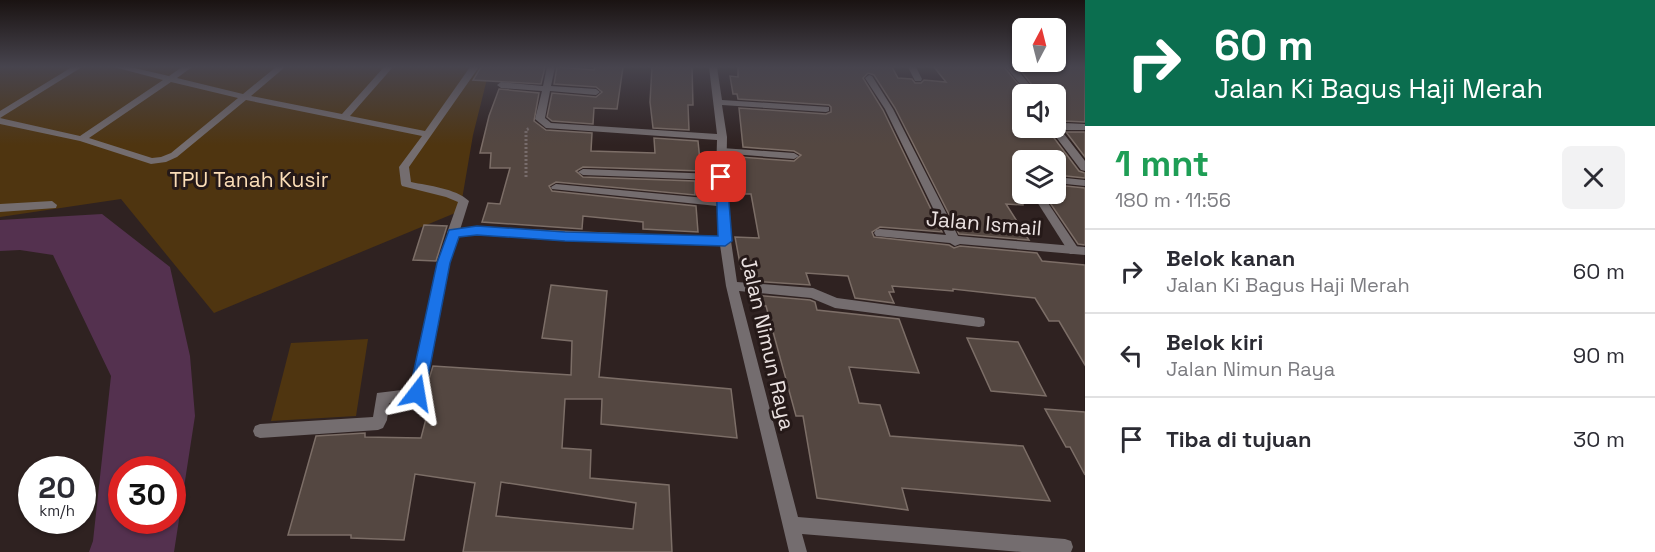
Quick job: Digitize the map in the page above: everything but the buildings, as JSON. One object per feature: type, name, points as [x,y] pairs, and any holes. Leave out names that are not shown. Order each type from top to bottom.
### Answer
[{"type":"street","points":[[0,115],[36,93]]},
{"type":"street","points":[[82,139],[150,93]]},
{"type":"street","points":[[229,93],[427,134]]},
{"type":"street","points":[[0,121],[82,139],[151,161],[163,160],[174,155],[250,93]]},
{"type":"street","points":[[345,116],[365,93]]},
{"type":"street","points":[[260,431],[378,423],[382,397],[415,395],[421,378],[444,263],[464,201],[448,194],[406,184],[404,167],[458,93]]},
{"type":"street","points":[[545,93],[540,119],[549,126],[722,137]]},
{"type":"street","name":"Jalan Nimun Raya","points":[[717,93],[722,137],[721,177],[725,241],[732,286],[798,552]]},
{"type":"street","points":[[878,93],[894,118],[956,242]]},
{"type":"street","points":[[719,102],[826,109]]},
{"type":"street","points":[[1066,126],[1085,127]]},
{"type":"street","points":[[1062,138],[1085,168]]},
{"type":"street","points":[[722,151],[794,156]]},
{"type":"street","points":[[583,172],[721,177]]},
{"type":"street","points":[[1066,181],[1085,183]]},
{"type":"street","points":[[556,187],[723,203]]},
{"type":"street","points":[[1044,204],[1079,251]]},
{"type":"street","points":[[0,208],[52,205]]},
{"type":"street","points":[[453,233],[477,231],[725,241]]},
{"type":"street","name":"Jalan Ismail","points":[[880,233],[956,242],[1079,251]]},
{"type":"street","points":[[732,286],[813,293],[835,303],[979,322]]},
{"type":"street","points":[[791,525],[1065,547]]},
{"type":"path","points":[[526,177],[526,129],[549,126]]},
{"type":"green space","name":"TPU Tanah Kusir","points":[[0,93],[484,93],[473,135],[460,211],[214,313],[121,199],[0,217]]},
{"type":"green space","points":[[368,339],[356,416],[271,421],[291,343]]},
{"type":"shaded area","points":[[102,214],[170,267],[190,356],[195,416],[186,474],[186,456],[108,456],[108,534],[177,534],[174,552],[89,552],[94,534],[96,534],[96,514],[111,376],[53,255],[20,250],[0,251],[0,220]]},
{"type":"route","points":[[417,393],[444,263],[453,233],[477,231],[725,241],[721,177]]}]
